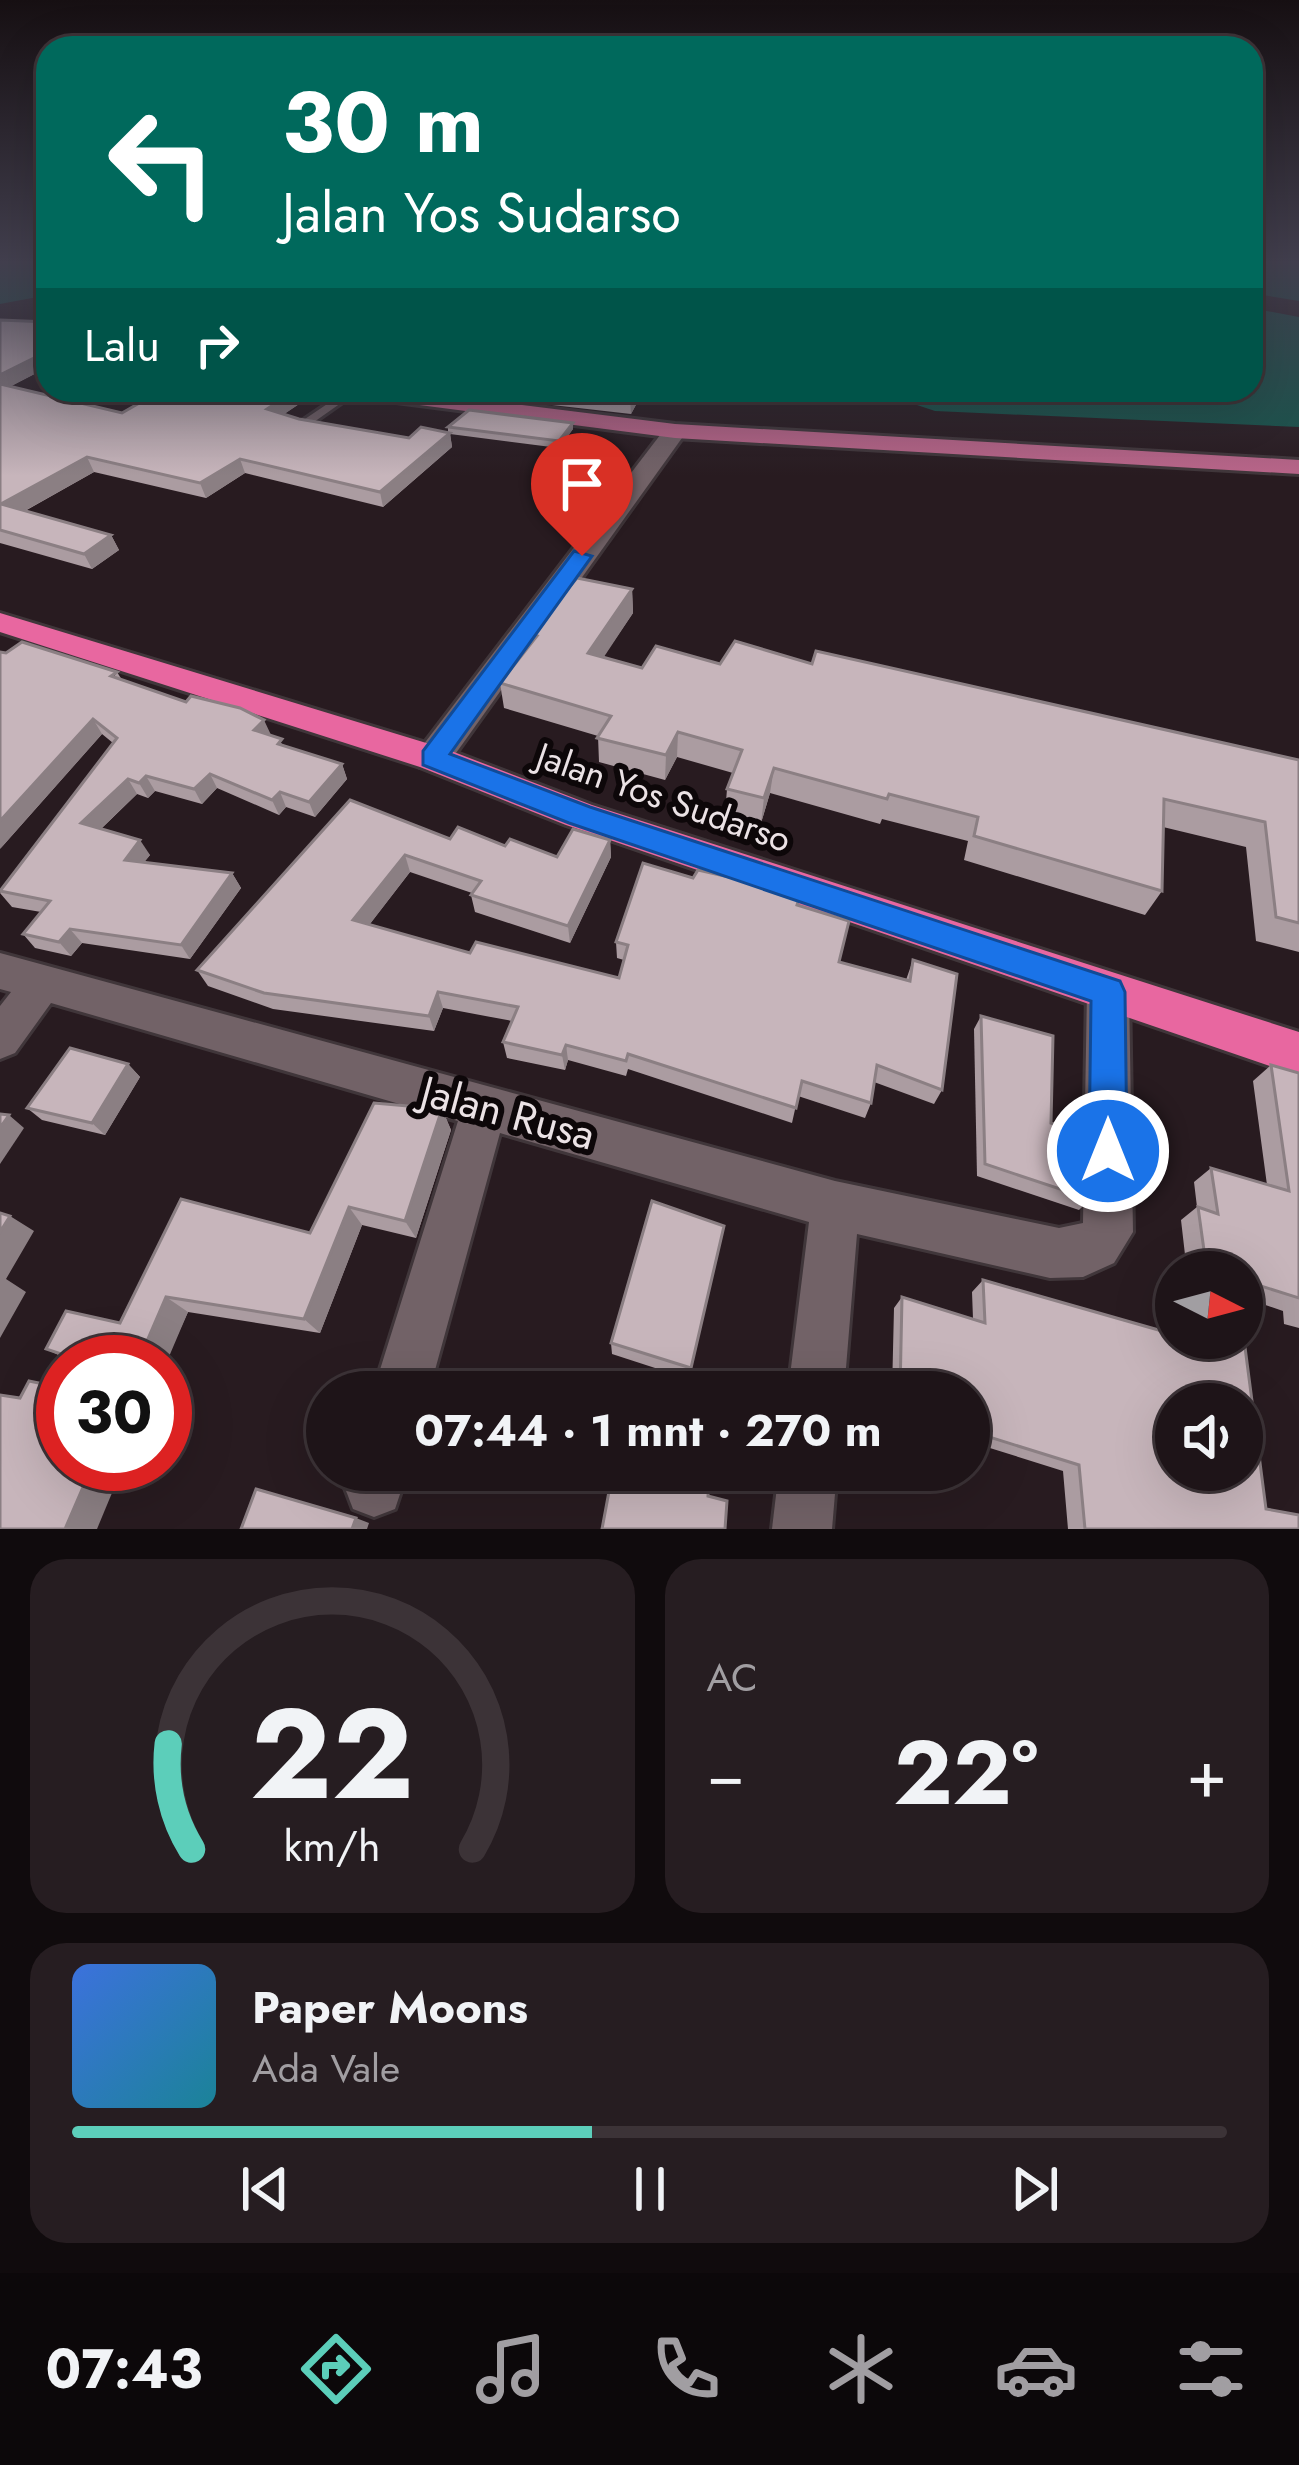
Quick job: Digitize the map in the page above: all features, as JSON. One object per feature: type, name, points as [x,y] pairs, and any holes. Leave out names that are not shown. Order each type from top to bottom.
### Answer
[{"type":"highway","name":"Jalan Yos Sudarso","points":[[0,622],[433,758],[580,815],[1299,1054]]},
{"type":"main road","points":[[446,402],[675,431],[1299,467]]},
{"type":"street","points":[[433,758],[675,431]]},
{"type":"street","points":[[0,1039],[21,977]]},
{"type":"street","name":"Jalan Rusa","points":[[21,977],[835,1205],[1077,1254],[1100,1244],[1108,1232],[1108,992]]},
{"type":"street","points":[[407,1371],[485,1107]]},
{"type":"street","points":[[818,1371],[835,1205]]},
{"type":"street","points":[[802,1529],[806,1491]]},
{"type":"lane","points":[[328,431],[306,423],[335,402]]},
{"type":"shaded area","points":[[1263,332],[1299,332],[1299,427],[935,411],[908,402],[1263,402]]},
{"type":"building","points":[[0,332],[36,332],[36,357],[0,375]]},
{"type":"building","points":[[0,384],[36,393],[36,402],[76,402],[122,413],[141,402],[278,402],[267,409],[299,419],[409,438],[421,427],[450,433],[380,492],[240,459],[200,483],[87,457],[1,504],[111,535],[84,554],[0,530]]},
{"type":"building","points":[[469,410],[573,423],[559,441],[448,427]]},
{"type":"building","points":[[577,578],[632,589],[588,653],[642,668],[656,646],[720,664],[735,641],[812,664],[816,651],[1299,760],[1299,923],[1276,917],[1265,822],[1164,799],[1162,891],[974,836],[978,817],[889,794],[887,799],[774,768],[764,798],[727,789],[742,750],[678,732],[666,755],[597,738],[611,716],[500,683],[537,636],[529,634]]},
{"type":"building","points":[[22,642],[117,672],[111,676],[186,702],[191,696],[240,708],[264,720],[254,730],[282,739],[278,744],[342,764],[309,802],[280,792],[272,800],[210,774],[194,789],[146,776],[139,783],[128,779],[81,823],[140,840],[125,860],[232,873],[181,945],[70,929],[59,942],[23,934],[50,901],[0,891],[117,738],[93,719],[0,821],[0,652]]},
{"type":"building","points":[[350,800],[450,839],[458,827],[505,846],[510,839],[557,857],[573,829],[610,840],[568,926],[471,895],[481,881],[405,855],[353,920],[470,953],[476,942],[619,978],[628,945],[616,942],[643,863],[693,878],[698,870],[800,896],[797,905],[849,921],[839,962],[910,981],[913,960],[957,974],[942,1090],[877,1065],[871,1103],[802,1081],[796,1108],[628,1054],[626,1061],[566,1045],[562,1055],[503,1042],[518,1007],[438,992],[429,1016],[264,993],[197,970]]},
{"type":"building","points":[[981,1016],[1053,1036],[1051,1123],[1090,1134],[1090,1199],[985,1164]]},
{"type":"building","points":[[70,1048],[128,1064],[92,1123],[27,1108]]},
{"type":"building","points":[[1271,1065],[1299,1073],[1299,1298],[1263,1287],[1263,1251],[1204,1251],[1198,1207],[1218,1214],[1211,1168],[1289,1191]]},
{"type":"building","points":[[374,1103],[442,1109],[405,1221],[349,1207],[304,1319],[166,1297],[150,1335],[53,1335],[66,1311],[120,1323],[181,1199],[310,1233]]},
{"type":"building","points":[[652,1201],[724,1226],[691,1368],[611,1343]]},
{"type":"building","points":[[0,1213],[10,1216],[0,1232]]},
{"type":"building","points":[[983,1280],[1155,1329],[1155,1359],[1247,1359],[1250,1383],[1155,1383],[1155,1491],[1263,1491],[1263,1486],[1266,1509],[1299,1515],[1299,1529],[1085,1529],[1079,1465],[990,1437],[990,1371],[900,1371],[902,1297],[985,1323]]},
{"type":"building","points":[[29,1381],[36,1382],[36,1491],[81,1491],[65,1529],[0,1529],[0,1395],[20,1398]]},
{"type":"building","points":[[256,1489],[356,1518],[352,1529],[241,1529]]},
{"type":"building","points":[[609,1491],[708,1491],[708,1496],[727,1501],[725,1529],[602,1529]]},
{"type":"route","points":[[582,556],[433,758],[580,815],[1108,992],[1108,1151]]}]
